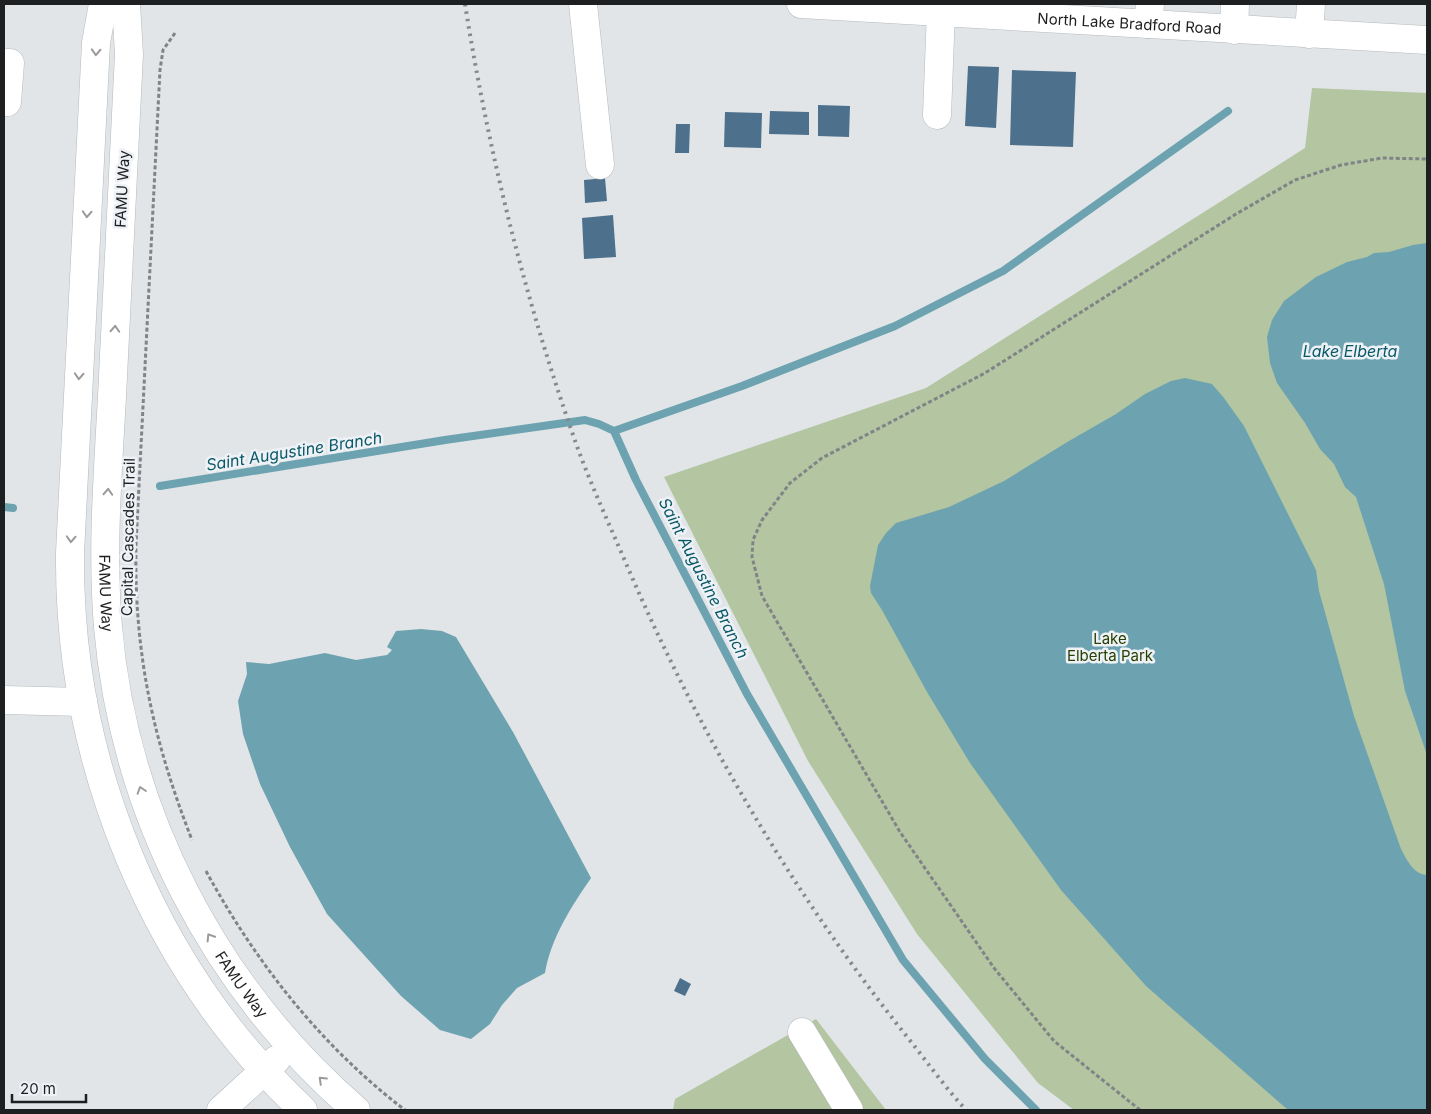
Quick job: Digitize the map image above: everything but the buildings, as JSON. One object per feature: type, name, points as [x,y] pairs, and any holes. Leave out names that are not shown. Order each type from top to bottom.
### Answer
[{"type":"street","points":[[103,4],[96,43],[70,553],[72,620],[83,702],[106,796],[122,842],[143,889],[166,933],[193,979],[223,1022],[264,1071],[302,1110]]},
{"type":"street","name":"FAMU Way","points":[[126,4],[129,54],[105,541],[108,626],[116,685],[136,772],[152,821],[172,867],[203,926],[226,964],[253,1002],[290,1047],[356,1110]]},
{"type":"street","points":[[583,4],[600,166]]},
{"type":"street","name":"North Lake Bradford Road","points":[[801,4],[1234,17],[1309,34],[1427,40]]},
{"type":"street","points":[[1309,34],[1311,4]]},
{"type":"street","points":[[937,115],[941,7]]},
{"type":"street","points":[[4,63],[10,63],[7,102],[4,102]]},
{"type":"street","points":[[4,700],[83,702]]},
{"type":"street","points":[[802,1032],[849,1110]]},
{"type":"street","points":[[221,1110],[290,1047]]},
{"type":"path","name":"Capital Cascades Trail","points":[[175,33],[164,50],[160,70],[136,545],[136,591],[142,662],[153,718],[170,780],[194,844]]},
{"type":"path","points":[[1140,1110],[1054,1041],[994,968],[900,832],[762,596],[752,557],[753,540],[762,520],[790,484],[822,458],[985,373],[1236,214],[1295,180],[1349,164],[1382,158],[1427,159]]},
{"type":"path","points":[[204,865],[226,907],[277,982],[330,1044],[384,1094],[405,1110]]},
{"type":"green space","name":"Lake Elberta Park","points":[[1312,88],[1427,93],[1427,1110],[1074,1110],[1038,1083],[917,934],[808,761],[664,477],[926,388],[1305,148]]},
{"type":"green space","points":[[816,1019],[886,1110],[673,1110],[675,1099]]},
{"type":"water","name":"Lake Elberta","points":[[1427,243],[1427,755],[1405,691],[1384,584],[1356,497],[1345,487],[1334,464],[1320,449],[1305,423],[1277,383],[1270,363],[1267,337],[1272,320],[1284,301],[1316,277],[1347,262],[1367,257],[1374,253],[1389,252]]},
{"type":"water","points":[[1185,378],[1212,384],[1244,426],[1316,570],[1319,591],[1354,716],[1401,849],[1414,869],[1427,875],[1427,1110],[1288,1110],[1146,986],[1061,890],[970,763],[871,593],[870,586],[878,545],[896,523],[949,507],[1004,481],[1116,414],[1145,394],[1171,381]]},
{"type":"water","points":[[421,629],[442,631],[456,637],[513,732],[591,878],[557,935],[545,973],[517,988],[502,1005],[490,1024],[471,1039],[440,1030],[401,996],[327,914],[290,847],[260,784],[243,734],[238,701],[247,674],[246,662],[269,664],[325,653],[356,660],[387,655],[392,650],[387,647],[396,631]]},
{"type":"waterway","points":[[614,431],[742,386],[895,326],[1003,271],[1228,111]]},
{"type":"waterway","name":"Saint Augustine Branch","points":[[160,486],[445,440],[585,420],[614,431],[636,480],[747,694],[903,960],[985,1059],[1036,1110]]},
{"type":"waterway","name":"Saint Augustine Branch","points":[[4,507],[13,508]]},
{"type":"railway","points":[[465,4],[496,166],[537,325],[583,462],[653,624],[715,747],[785,865],[822,922],[862,978],[942,1082],[966,1110]]}]
